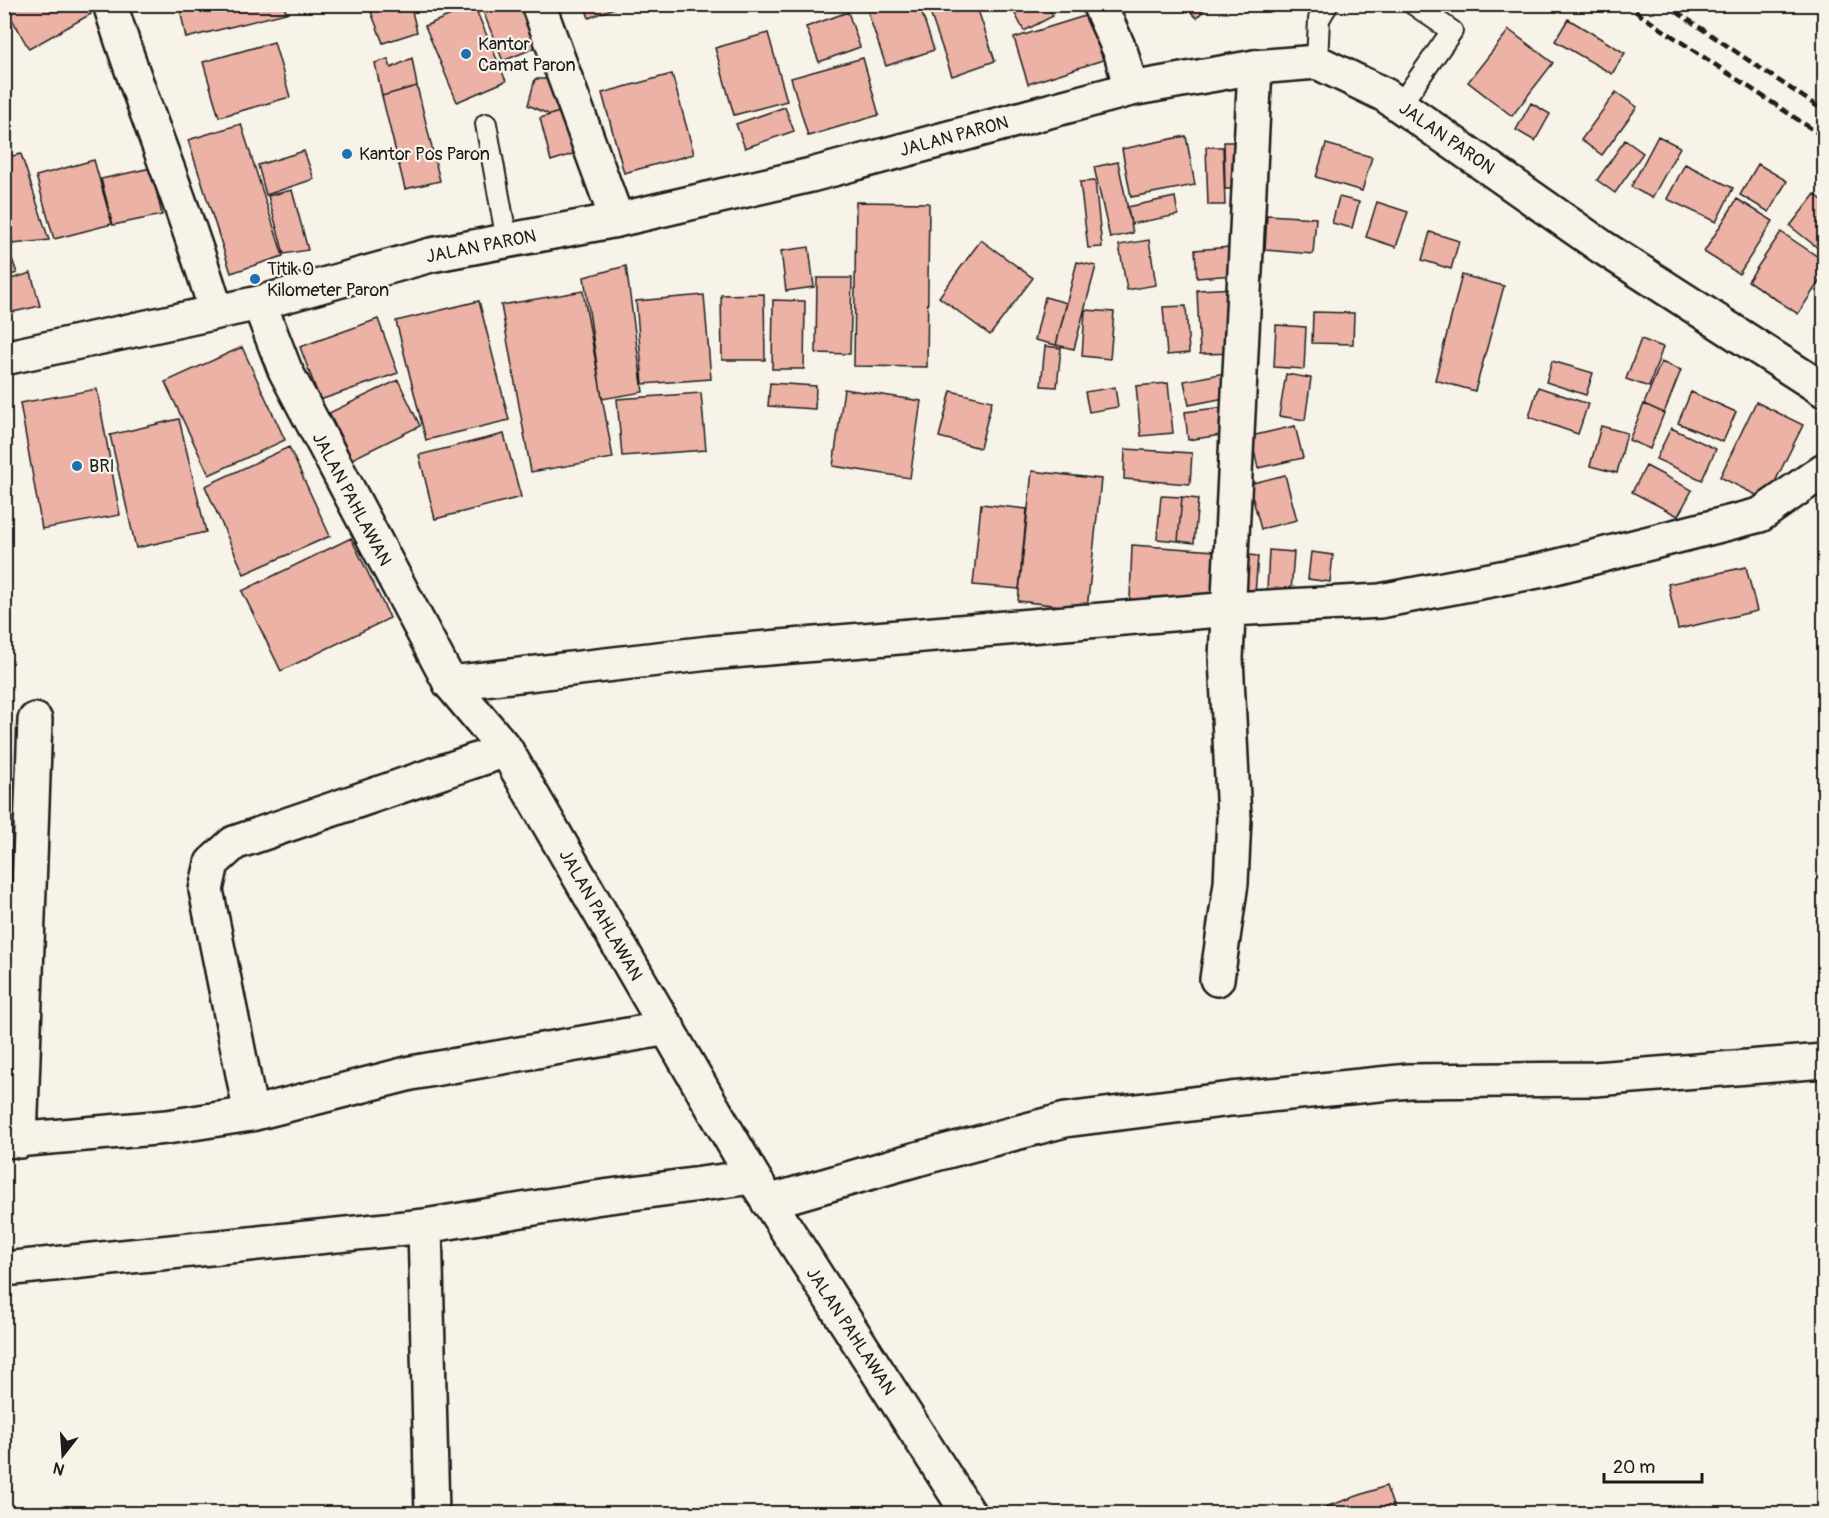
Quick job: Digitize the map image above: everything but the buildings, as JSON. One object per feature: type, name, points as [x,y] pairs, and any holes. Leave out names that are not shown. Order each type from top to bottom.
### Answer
[{"type":"street","points":[[110,4],[130,67],[180,197],[216,311]]},
{"type":"street","points":[[538,4],[617,220]]},
{"type":"street","points":[[1099,4],[1121,53],[1131,89]]},
{"type":"street","name":"JALAN PARON","points":[[4,358],[259,303],[431,255],[617,220],[811,175],[1131,89],[1255,67],[1317,62],[1385,95],[1602,247],[1824,390]]},
{"type":"street","points":[[1217,979],[1231,883],[1234,818],[1227,658],[1255,67]]},
{"type":"street","name":"JALAN PAHLAWAN","points":[[259,303],[285,370],[450,683],[506,750],[760,1190],[969,1514]]},
{"type":"street","points":[[450,683],[710,653],[1231,609],[1380,601],[1543,570],[1760,515],[1824,470]]},
{"type":"street","points":[[35,720],[12,1141],[167,1127],[251,1114],[411,1073],[668,1028]]},
{"type":"street","points":[[251,1114],[206,890],[212,863],[234,843],[506,750]]},
{"type":"street","points":[[4,1269],[425,1226],[595,1198],[760,1190],[917,1159],[1065,1120],[1231,1099],[1408,1081],[1594,1079],[1824,1061]]},
{"type":"street","points":[[425,1226],[432,1514]]},
{"type":"lane","points":[[1317,62],[1319,19],[1328,4]]},
{"type":"lane","points":[[1400,105],[1452,31],[1413,4]]},
{"type":"lane","points":[[486,124],[507,241]]},
{"type":"railway","points":[[1624,4],[1824,137]]},
{"type":"railway","points":[[1665,4],[1824,111]]},
{"type":"place","name":"Kantor Camat Paron","points":[[466,54]]},
{"type":"place","name":"Kantor Pos Paron","points":[[347,154]]},
{"type":"place","name":"Titik 0 Kilometer Paron","points":[[255,279]]},
{"type":"place","name":"BRI","points":[[77,466]]}]
